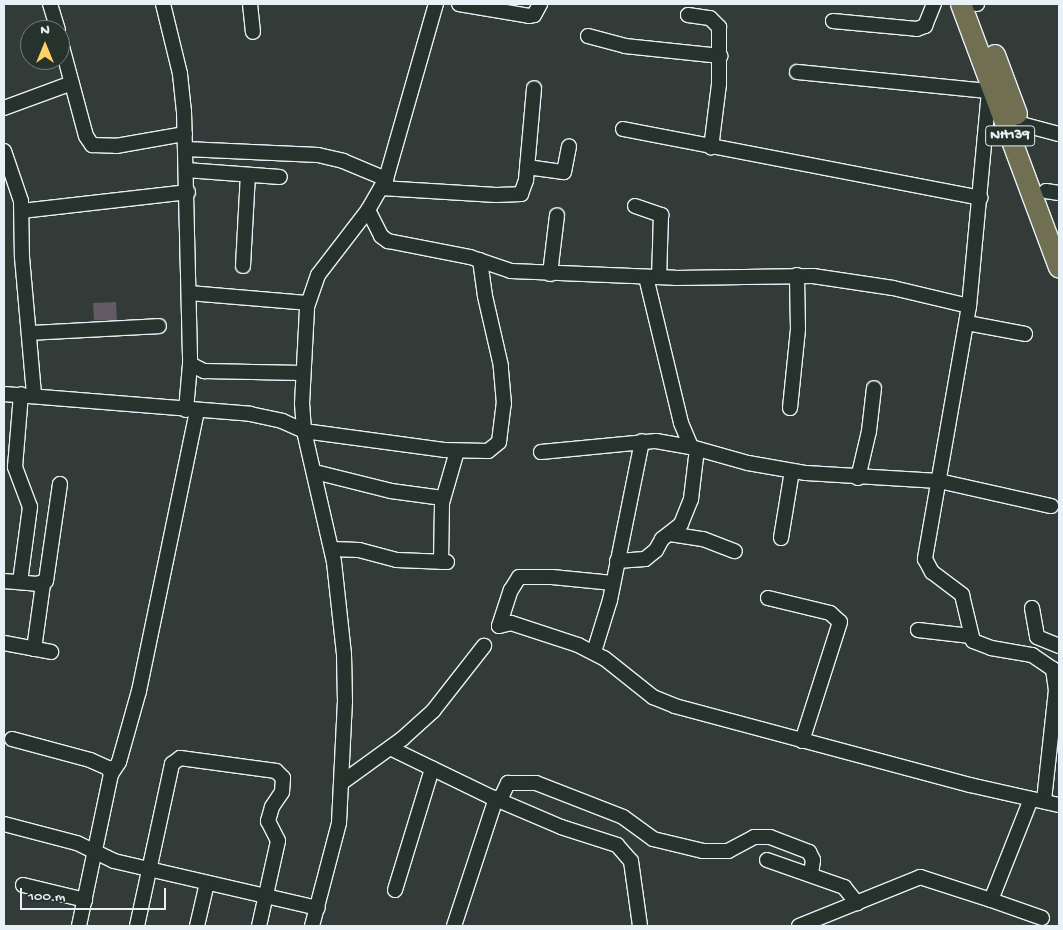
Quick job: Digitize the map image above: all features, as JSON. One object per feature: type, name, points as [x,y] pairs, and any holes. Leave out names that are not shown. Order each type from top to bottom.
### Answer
[{"type":"highway","name":"NH139","points":[[961,4],[997,92],[1059,267]]},
{"type":"highway","name":"NH139","points":[[976,4],[997,92],[1021,124],[1053,192],[1059,227]]},
{"type":"street","points":[[50,4],[55,20]]},
{"type":"street","points":[[79,926],[111,774],[119,762],[139,691],[192,410],[188,192],[185,134],[180,74],[163,4]]},
{"type":"street","points":[[250,4],[253,32]]},
{"type":"street","points":[[312,926],[339,823],[344,781],[344,654],[332,549],[304,431],[302,373],[307,303],[318,275],[329,258],[368,210],[383,184],[436,4]]},
{"type":"street","points":[[459,4],[529,16],[534,15],[540,4]]},
{"type":"street","points":[[833,21],[917,29],[925,26],[934,4]]},
{"type":"street","points":[[688,15],[710,18],[717,22],[720,56],[711,148]]},
{"type":"street","points":[[588,36],[624,46],[720,56]]},
{"type":"street","points":[[68,70],[86,136],[92,146],[116,146],[185,134]]},
{"type":"street","points":[[797,72],[997,92],[980,198],[970,306],[925,558],[932,572],[962,595],[973,641],[991,648],[1040,658],[1053,669],[1056,690],[1038,800],[991,900]]},
{"type":"street","points":[[4,108],[72,83]]},
{"type":"street","points":[[185,149],[318,155],[343,161],[383,184],[515,196],[525,188],[534,88]]},
{"type":"street","points":[[1021,124],[1059,134]]},
{"type":"street","points":[[623,129],[711,148],[980,198]]},
{"type":"street","points":[[527,166],[564,172],[569,146]]},
{"type":"street","points":[[4,151],[18,189],[22,210],[22,258],[30,333],[27,395],[15,467],[30,507],[20,582]]},
{"type":"street","points":[[186,170],[280,177]]},
{"type":"street","points":[[242,266],[248,175]]},
{"type":"street","points":[[22,210],[188,192]]},
{"type":"street","points":[[617,562],[645,559],[681,524],[688,508],[694,448],[681,423],[652,277],[661,215],[635,206]]},
{"type":"street","points":[[368,210],[381,236],[388,241],[480,260],[506,270],[550,274],[652,277],[797,275],[864,283],[970,306]]},
{"type":"street","points":[[550,274],[557,215]]},
{"type":"street","points":[[4,394],[266,416],[304,431],[458,451],[479,452],[495,448],[502,421],[501,366],[485,296],[480,260]]},
{"type":"street","points":[[790,408],[798,329],[797,275]]},
{"type":"street","points":[[189,293],[307,303]]},
{"type":"street","points":[[967,323],[1025,334]]},
{"type":"street","points":[[30,333],[159,326]]},
{"type":"street","points":[[190,364],[204,371],[302,373]]},
{"type":"street","points":[[858,478],[870,423],[874,388]]},
{"type":"street","points":[[594,652],[613,583],[642,441]]},
{"type":"street","points":[[541,452],[642,441],[694,448],[792,471],[858,478],[939,481],[1051,506]]},
{"type":"street","points":[[332,549],[359,550],[396,560],[444,562],[443,498],[458,451]]},
{"type":"street","points":[[781,538],[792,471]]},
{"type":"street","points":[[315,472],[391,491],[443,498]]},
{"type":"street","points":[[34,649],[43,584],[48,576],[60,484]]},
{"type":"street","points":[[670,534],[704,539],[735,551]]},
{"type":"street","points":[[613,583],[552,577],[518,577],[511,590],[498,626],[504,623],[520,625],[594,652],[641,690],[664,702],[802,742],[1059,805]]},
{"type":"street","points":[[4,580],[43,584]]},
{"type":"street","points":[[768,598],[830,613],[840,622],[802,742]]},
{"type":"street","points":[[1032,608],[1037,637],[1059,646]]},
{"type":"street","points":[[918,630],[971,636]]},
{"type":"street","points":[[4,643],[51,652]]},
{"type":"street","points":[[344,781],[390,748],[433,710],[484,646]]},
{"type":"street","points":[[12,739],[90,760],[108,768],[111,774]]},
{"type":"street","points":[[390,748],[561,827],[605,840],[626,852],[634,872],[640,926]]},
{"type":"street","points":[[137,926],[175,760],[184,758],[276,771],[281,774],[284,784],[268,821],[278,841],[259,926]]},
{"type":"street","points":[[396,890],[432,769]]},
{"type":"street","points":[[454,926],[498,799],[508,783],[536,783],[623,817],[653,839],[703,851],[728,851],[754,837],[770,837],[809,852],[813,860],[810,875]]},
{"type":"street","points":[[4,824],[77,843],[94,852],[150,870],[318,908]]},
{"type":"street","points":[[767,860],[844,887],[857,903]]},
{"type":"street","points":[[809,925],[920,877],[1042,918]]},
{"type":"street","points":[[196,926],[208,883]]},
{"type":"street","points":[[24,885],[85,900]]},
{"type":"building","points":[[116,302],[117,321],[94,320],[93,303]]}]
